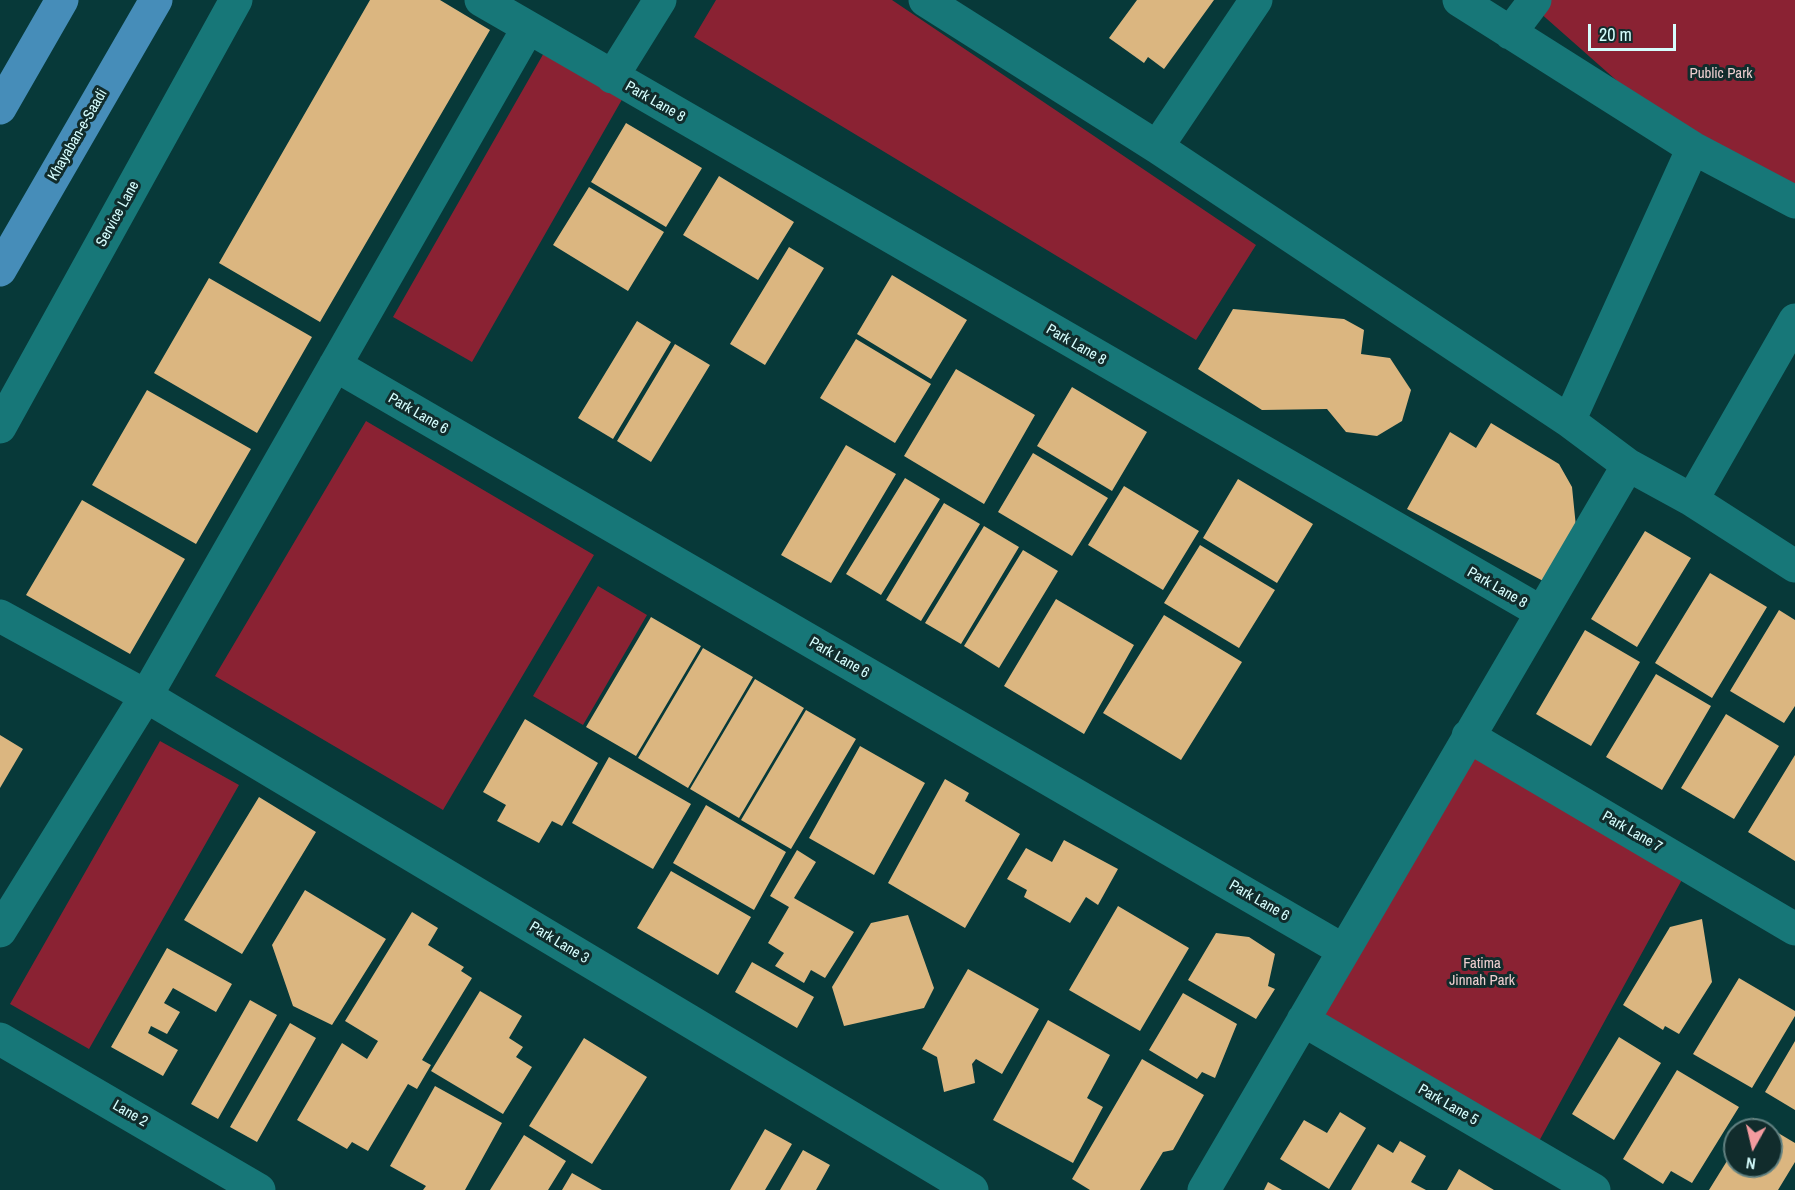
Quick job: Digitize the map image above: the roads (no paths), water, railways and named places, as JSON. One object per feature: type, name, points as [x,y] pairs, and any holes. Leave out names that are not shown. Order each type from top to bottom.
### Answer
[{"type":"main road","points":[[0,108],[62,0]]},
{"type":"main road","name":"Khayaban-e-Saadi","points":[[0,270],[156,0]]},
{"type":"street","name":"Service Lane","points":[[0,427],[236,0]]},
{"type":"street","points":[[0,931],[146,696],[528,28],[481,0]]},
{"type":"street","points":[[612,77],[660,0]]},
{"type":"street","points":[[925,0],[1157,147],[1569,421],[1628,465],[1692,500],[1795,566]]},
{"type":"street","points":[[1157,147],[1256,0]]},
{"type":"street","points":[[1459,0],[1693,148],[1795,202]]},
{"type":"street","points":[[1510,33],[1535,0]]},
{"type":"street","name":"Park Lane 8","points":[[528,28],[1541,612]]},
{"type":"street","points":[[1569,421],[1693,148]]},
{"type":"street","points":[[1692,500],[1795,320]]},
{"type":"street","name":"Park Lane 6","points":[[335,365],[1343,950]]},
{"type":"street","points":[[1204,1190],[1628,465]]},
{"type":"street","name":"Park Lane 3","points":[[0,616],[146,696],[972,1190]]},
{"type":"street","name":"Park Lane 7","points":[[1468,736],[1795,929]]},
{"type":"street","name":"Park Lane 5","points":[[1303,1020],[1594,1190]]},
{"type":"street","name":"Lane 2","points":[[0,1039],[259,1190]]},
{"type":"park label","name":"Public Park","points":[[1721,74]]},
{"type":"park label","name":"Fatima Jinnah Park","points":[[1482,972]]}]
